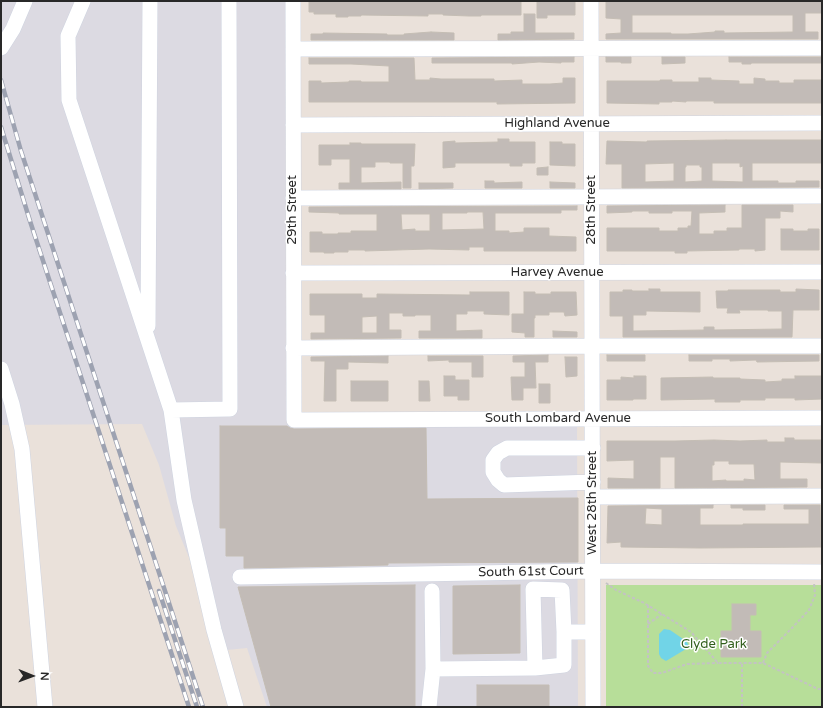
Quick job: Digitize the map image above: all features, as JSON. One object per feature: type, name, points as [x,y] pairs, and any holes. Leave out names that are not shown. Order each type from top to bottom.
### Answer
[{"type":"street","points":[[1,48],[13,29],[25,1]]},
{"type":"street","points":[[83,1],[68,36],[70,100],[171,410],[184,500],[214,630],[236,707]]},
{"type":"street","points":[[148,340],[150,1]]},
{"type":"street","points":[[171,410],[230,409],[229,1]]},
{"type":"street","name":"29th Street","points":[[293,1],[294,420]]},
{"type":"street","name":"28th Street","points":[[591,1],[593,419]]},
{"type":"street","points":[[293,49],[822,48]]},
{"type":"street","name":"Highland Avenue","points":[[293,125],[822,123]]},
{"type":"street","points":[[293,198],[822,196]]},
{"type":"street","name":"Harvey Avenue","points":[[293,273],[822,272]]},
{"type":"street","points":[[293,348],[822,346]]},
{"type":"street","points":[[1,369],[12,404],[22,449],[45,707]]},
{"type":"street","points":[[1,384],[12,404]]},
{"type":"street","name":"South Lombard Avenue","points":[[294,420],[822,418]]},
{"type":"street","name":"West 28th Street","points":[[593,419],[593,707]]},
{"type":"street","points":[[593,448],[506,448],[498,453],[493,460],[493,472],[498,480],[504,484],[593,490],[822,496]]},
{"type":"street","name":"South 61st Court","points":[[240,577],[593,571],[818,577]]},
{"type":"street","points":[[433,669],[535,668],[564,665],[562,590],[533,589],[535,668]]},
{"type":"street","points":[[429,707],[433,669],[432,591]]},
{"type":"street","points":[[564,632],[593,632]]},
{"type":"path","points":[[763,663],[767,653],[809,610],[816,595],[818,577]]},
{"type":"path","points":[[605,583],[616,590],[648,605],[691,632],[718,663]]},
{"type":"path","points":[[648,605],[648,666],[653,673],[662,673],[687,664],[763,663],[818,689],[822,689]]},
{"type":"path","points":[[648,624],[662,614]]},
{"type":"path","points":[[742,664],[742,706]]},
{"type":"shaded area","points":[[1,1],[285,1],[286,423],[577,421],[578,707],[267,707],[247,648],[227,650],[176,526],[159,465],[142,424],[1,425]]},
{"type":"green space","name":"Clyde Park","points":[[606,585],[822,585],[822,706],[606,706]]},
{"type":"water","points":[[664,629],[670,630],[688,644],[686,649],[666,661],[661,658],[659,654],[659,634]]},
{"type":"building","points":[[309,1],[521,1],[521,15],[469,16],[428,14],[428,16],[361,15],[336,17],[336,14],[314,14],[314,12],[309,12]]},
{"type":"building","points":[[537,1],[575,1],[575,15],[547,15],[547,18],[537,18]]},
{"type":"building","points":[[606,1],[822,1],[822,13],[805,13],[805,32],[818,32],[818,39],[606,39],[606,34],[621,33],[621,19],[606,18]],"holes":[[[632,15],[793,15],[793,32],[724,33],[724,31],[715,31],[688,34],[632,33]]]},
{"type":"building","points":[[524,14],[535,14],[535,33],[574,33],[574,39],[498,40],[498,34],[524,32]]},
{"type":"building","points":[[431,32],[454,33],[454,40],[311,40],[311,34],[323,33],[404,35]]},
{"type":"building","points":[[574,57],[574,62],[561,63],[432,63],[432,58]]},
{"type":"building","points":[[606,57],[631,57],[631,63],[606,62]]},
{"type":"building","points":[[662,57],[685,57],[685,63],[662,64]]},
{"type":"building","points":[[729,57],[822,57],[822,63],[742,64],[742,62],[729,62]]},
{"type":"building","points":[[309,58],[414,58],[415,80],[430,80],[430,78],[494,79],[494,81],[522,80],[522,84],[550,84],[563,83],[563,78],[575,78],[575,103],[497,104],[497,102],[309,102],[309,81],[321,81],[321,83],[349,81],[389,82],[389,66],[309,64]]},
{"type":"building","points":[[699,78],[739,81],[739,84],[754,84],[754,78],[765,79],[765,81],[779,81],[779,83],[794,83],[794,80],[822,80],[822,103],[714,103],[714,101],[672,101],[659,102],[659,104],[607,103],[607,81],[672,80],[672,82],[699,82]]},
{"type":"building","points":[[498,139],[509,139],[509,142],[535,142],[535,163],[522,163],[522,166],[510,166],[510,163],[455,163],[455,167],[443,168],[443,142],[498,142]]},
{"type":"building","points":[[822,140],[822,163],[752,163],[752,181],[796,183],[796,181],[819,181],[819,187],[622,188],[622,164],[606,164],[607,141]],"holes":[[[674,163],[674,181],[645,182],[645,164]],[[712,163],[740,163],[740,167],[743,166],[743,182],[712,181]],[[686,165],[700,165],[700,167],[702,167],[702,181],[685,182]]]},
{"type":"building","points":[[550,142],[575,144],[575,166],[550,165]]},
{"type":"building","points":[[350,143],[415,144],[414,166],[411,166],[411,188],[403,188],[403,163],[375,162],[375,167],[361,167],[361,183],[401,182],[401,189],[339,189],[339,183],[350,183],[350,159],[331,159],[331,165],[319,165],[319,145],[350,145]]},
{"type":"building","points":[[548,167],[548,175],[537,175],[537,168]]},
{"type":"building","points":[[485,181],[494,181],[494,183],[522,182],[522,188],[485,188]]},
{"type":"building","points":[[550,182],[575,183],[575,188],[550,188]]},
{"type":"building","points":[[419,183],[453,183],[453,188],[419,189]]},
{"type":"building","points":[[725,205],[725,212],[699,213],[699,234],[714,234],[714,231],[727,231],[727,228],[742,228],[742,205],[793,205],[793,212],[780,211],[780,218],[765,218],[765,250],[755,251],[755,249],[739,249],[687,251],[687,253],[675,253],[675,251],[607,251],[607,228],[659,228],[659,231],[678,231],[678,228],[688,228],[688,226],[691,226],[692,211],[672,211],[672,213],[632,211],[607,213],[607,206]]},
{"type":"building","points":[[577,206],[577,210],[561,210],[561,213],[495,213],[495,231],[509,231],[509,233],[524,232],[524,228],[549,228],[549,236],[576,237],[576,251],[484,251],[484,247],[469,247],[469,250],[348,250],[348,252],[334,253],[310,252],[310,232],[338,234],[351,233],[351,231],[377,231],[377,214],[309,212],[309,207]],"holes":[[[483,212],[484,229],[442,230],[442,213]],[[401,214],[430,214],[430,231],[415,231],[415,229],[402,230]]]},
{"type":"building","points":[[781,229],[808,231],[808,229],[819,229],[819,250],[781,250]]},
{"type":"building","points":[[649,289],[660,289],[660,292],[700,292],[700,312],[646,311],[646,315],[633,315],[633,331],[704,330],[704,327],[714,327],[714,330],[782,329],[782,311],[739,310],[740,313],[727,313],[728,308],[717,308],[716,291],[780,290],[780,292],[796,292],[796,289],[819,290],[819,310],[793,310],[792,337],[623,337],[623,316],[610,316],[610,292],[623,292],[623,290],[649,291]]},
{"type":"building","points":[[470,292],[509,292],[509,315],[484,314],[484,311],[467,311],[467,314],[456,314],[456,331],[482,330],[482,338],[419,338],[419,331],[431,331],[431,315],[403,316],[403,313],[389,313],[389,330],[401,330],[401,338],[311,339],[311,333],[325,333],[325,315],[310,315],[310,294],[362,294],[362,298],[377,298],[377,294],[470,295]],"holes":[[[377,316],[377,333],[362,333],[362,317]]]},
{"type":"building","points":[[524,292],[551,294],[551,292],[576,292],[577,315],[565,316],[564,312],[549,312],[549,315],[535,315],[534,337],[525,337],[525,333],[512,332],[512,314],[524,314]]},
{"type":"building","points":[[553,331],[577,332],[577,337],[553,337]]},
{"type":"building","points":[[548,355],[548,362],[535,362],[536,388],[523,388],[523,400],[512,400],[511,377],[525,377],[525,362],[513,362],[513,356]]},
{"type":"building","points":[[607,355],[645,355],[645,361],[607,361]]},
{"type":"building","points":[[689,355],[819,355],[819,361],[757,362],[756,360],[730,361],[730,359],[712,359],[712,361],[689,361]]},
{"type":"building","points":[[388,356],[388,363],[348,362],[348,369],[336,369],[336,401],[324,401],[325,361],[311,361],[311,357]]},
{"type":"building","points":[[428,356],[483,356],[483,377],[472,377],[472,362],[449,362],[449,360],[428,361]]},
{"type":"building","points":[[565,357],[577,357],[577,376],[566,377]]},
{"type":"building","points":[[444,376],[455,376],[455,380],[469,380],[469,400],[458,400],[458,396],[444,396]]},
{"type":"building","points":[[634,376],[646,376],[646,399],[607,400],[607,380],[621,380],[621,377],[634,378]]},
{"type":"building","points":[[795,376],[822,376],[822,399],[795,400],[795,398],[765,398],[765,400],[740,400],[740,402],[715,402],[715,399],[661,400],[661,378],[740,378],[765,380],[765,382],[782,381],[782,379],[795,379]]},
{"type":"building","points":[[351,381],[388,381],[388,401],[351,401]]},
{"type":"building","points":[[419,381],[429,381],[430,401],[419,401]]},
{"type":"building","points":[[539,384],[550,384],[550,403],[539,403]]},
{"type":"building","points":[[220,426],[287,426],[294,429],[426,428],[427,499],[578,498],[578,562],[388,563],[388,565],[244,568],[244,556],[226,556],[226,528],[220,528]]},
{"type":"building","points":[[785,438],[794,438],[794,440],[821,440],[821,463],[780,462],[780,479],[807,479],[807,487],[675,488],[675,457],[660,457],[660,488],[608,488],[608,478],[634,479],[634,460],[607,461],[607,441],[767,440],[767,442],[785,442]],"holes":[[[714,461],[729,461],[729,464],[754,464],[755,480],[744,479],[744,481],[712,481],[712,465],[714,465]]]},
{"type":"building","points":[[713,505],[713,508],[700,508],[700,525],[743,525],[809,524],[809,509],[784,509],[784,505],[820,505],[821,547],[621,547],[621,542],[607,543],[608,506]],"holes":[[[646,508],[662,509],[662,525],[645,524]]]},
{"type":"building","points":[[731,505],[765,505],[765,510],[743,510],[743,508],[731,508]]},
{"type":"building","points":[[415,585],[415,707],[271,707],[238,587]]},
{"type":"building","points":[[520,585],[520,653],[453,654],[453,586]]},
{"type":"building","points":[[732,604],[756,604],[756,615],[750,615],[750,631],[761,631],[761,657],[721,657],[721,631],[732,631]]},
{"type":"building","points":[[477,685],[549,685],[549,707],[477,707]]},
{"type":"railway","points":[[1,80],[21,151],[203,707]]},
{"type":"railway","points":[[1,127],[30,221],[189,707]]},
{"type":"railway","points":[[159,591],[197,707]]}]
